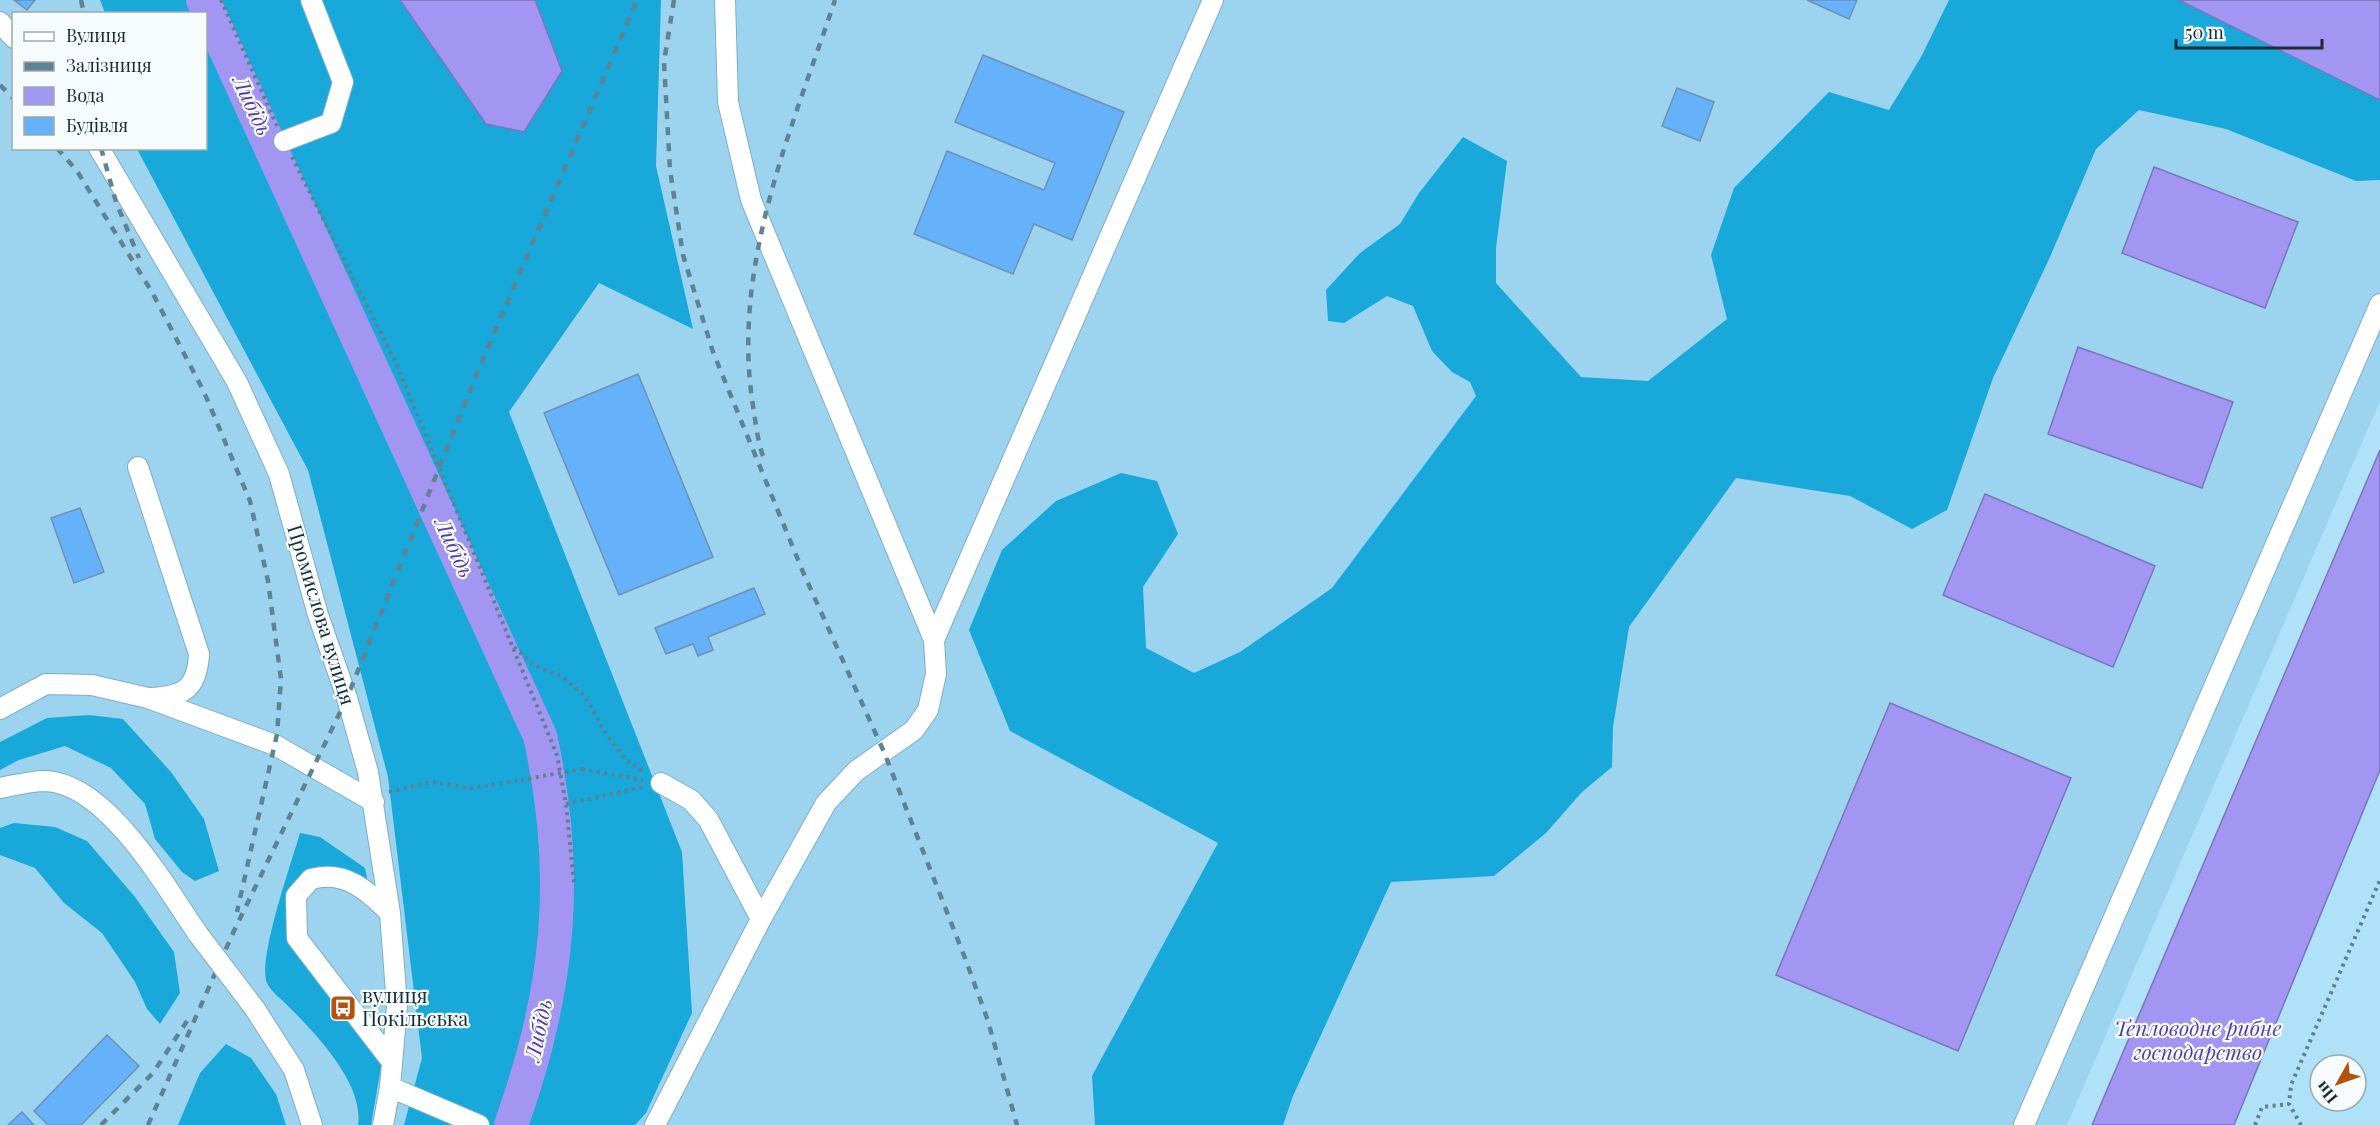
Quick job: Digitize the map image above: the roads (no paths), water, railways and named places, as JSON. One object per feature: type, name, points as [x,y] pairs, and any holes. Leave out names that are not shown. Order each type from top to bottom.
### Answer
[{"type":"street","points":[[284,141],[331,123],[343,82],[310,0]]},
{"type":"street","points":[[656,1125],[760,919],[826,803],[856,771],[914,730],[928,710],[936,675],[934,640],[751,200],[728,102],[724,0]]},
{"type":"street","points":[[934,640],[1213,0]]},
{"type":"street","points":[[0,22],[12,36]]},
{"type":"street","name":"Промислова вулиця","points":[[100,150],[237,382],[279,474],[318,615],[347,698],[373,799],[390,913],[397,1006],[390,1088],[383,1125]]},
{"type":"street","points":[[2024,1125],[2380,304]]},
{"type":"street","points":[[138,467],[199,654],[198,674],[187,690],[166,697],[148,698]]},
{"type":"street","points":[[0,709],[46,684],[92,685],[148,698],[275,745],[373,799]]},
{"type":"street","points":[[0,788],[46,781],[63,784],[83,795],[107,813],[137,848],[255,1009],[294,1070],[312,1125]]},
{"type":"street","points":[[662,783],[692,800],[708,819],[760,919]]},
{"type":"street","points":[[390,913],[370,893],[339,876],[311,879],[296,896],[297,938],[392,1062]]},
{"type":"street","points":[[390,1088],[474,1123]]},
{"type":"water","points":[[400,0],[535,0],[562,71],[524,132],[486,124]]},
{"type":"water","points":[[2179,0],[2380,0],[2380,100]]},
{"type":"water","points":[[2154,167],[2298,222],[2265,308],[2122,253]]},
{"type":"water","points":[[2078,347],[2233,402],[2202,488],[2048,434]]},
{"type":"water","name":"Тепловодне рибне господарство","points":[[2380,450],[2380,770],[2234,1125],[2092,1125]]},
{"type":"water","points":[[1985,494],[2155,566],[2113,667],[1943,595]]},
{"type":"water","points":[[1890,703],[2071,778],[1958,1051],[1776,975]]},
{"type":"waterway","name":"Либідь","points":[[203,0],[540,736],[550,787],[555,837],[557,885],[555,933],[540,1028],[511,1125]]},
{"type":"railway","points":[[81,0],[84,12]]},
{"type":"railway","points":[[148,1125],[233,933],[347,698],[477,373],[637,0]]},
{"type":"railway","points":[[674,0],[664,62],[670,170],[683,255],[713,352],[803,572],[884,752],[965,958],[988,1021],[1017,1125]]},
{"type":"railway","points":[[763,456],[758,440],[748,359],[750,306],[757,254],[783,151],[835,0]]},
{"type":"railway","points":[[0,85],[12,97]]},
{"type":"railway","points":[[59,150],[77,171],[152,292],[204,392],[250,501],[268,581],[281,679],[277,734],[237,912]]},
{"type":"railway","points":[[102,150],[116,202],[139,258]]},
{"type":"railway","points":[[101,1125],[153,1073],[187,1021]]},
{"type":"place","name":"вулиця Покільська","points":[[343,1008]]}]
